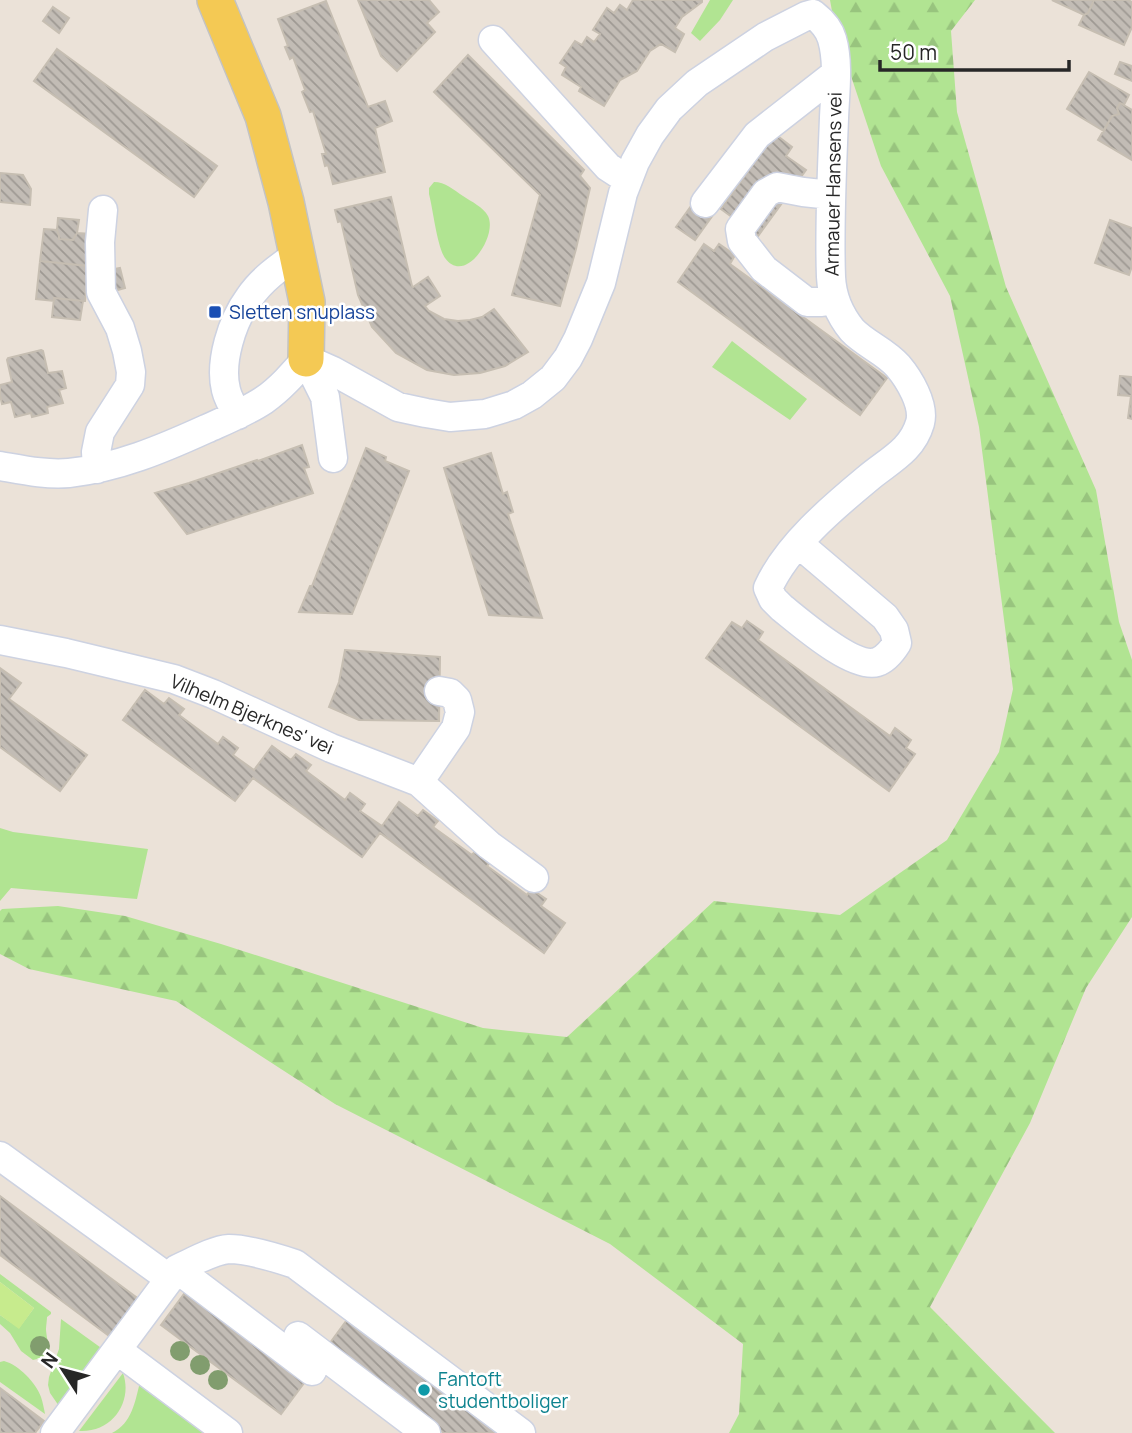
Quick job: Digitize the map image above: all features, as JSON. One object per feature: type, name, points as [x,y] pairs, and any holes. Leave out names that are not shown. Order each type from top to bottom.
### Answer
[{"type":"main road","points":[[215,0],[262,116],[286,202],[307,302],[306,359]]},
{"type":"street","name":"Armauer Hansens vei","points":[[306,359],[398,407],[450,417],[485,414],[514,405],[532,395],[553,379],[578,339],[601,283],[623,193],[635,162],[669,109],[696,83],[765,37],[813,14],[829,29],[833,45],[835,74],[831,275],[834,299],[841,315],[853,331],[897,365],[919,399],[921,419],[915,437],[904,451],[867,478],[820,521],[799,544],[774,575],[768,588],[772,599],[782,608],[848,657],[863,663],[877,662],[889,655],[897,643],[894,630],[885,617],[799,544]]},
{"type":"street","points":[[493,40],[608,167],[628,180]]},
{"type":"street","name":"Armauer Hansens vei","points":[[705,204],[757,135],[835,74]]},
{"type":"street","points":[[831,195],[777,187],[766,193],[740,229],[742,241],[764,269],[807,302],[834,299]]},
{"type":"street","points":[[97,469],[96,452],[100,432],[130,385],[131,372],[120,328],[101,292],[100,242],[103,211]]},
{"type":"street","points":[[238,415],[226,390],[224,371],[231,332],[254,291],[273,272],[297,255]]},
{"type":"street","points":[[0,466],[66,473],[97,469],[153,452],[238,415],[265,399],[289,379],[306,359],[325,397],[333,458]]},
{"type":"street","name":"Vilhelm Bjerknes' vei","points":[[0,640],[174,679],[331,748],[419,782],[489,845],[534,878]]},
{"type":"street","points":[[419,782],[456,728],[460,712],[457,700],[450,693],[439,691]]},
{"type":"street","points":[[0,1156],[312,1371]]},
{"type":"street","points":[[59,1427],[173,1274],[203,1257],[228,1249],[268,1255],[295,1264],[522,1433]]},
{"type":"street","points":[[173,1274],[214,1272],[426,1433]]},
{"type":"street","points":[[117,1350],[228,1433]]},
{"type":"green space","points":[[710,0],[733,0],[720,20],[700,41],[691,33]]},
{"type":"green space","points":[[830,0],[975,0],[951,31],[957,112],[1006,287],[1096,490],[1119,622],[1132,660],[1132,917],[1086,988],[1030,1123],[930,1307],[1055,1433],[729,1433],[739,1414],[743,1344],[610,1244],[335,1104],[176,1001],[29,969],[0,954],[2,909],[58,906],[125,916],[483,1028],[567,1037],[714,901],[840,915],[947,840],[999,752],[1013,689],[979,427],[950,296],[881,166],[835,28]]},
{"type":"green space","points":[[434,182],[453,189],[480,207],[488,216],[490,225],[484,245],[478,255],[462,266],[453,265],[445,258],[440,245],[429,194],[429,188]]},
{"type":"green space","points":[[732,341],[807,399],[790,420],[712,367]]},
{"type":"green space","points":[[0,828],[13,832],[148,849],[137,899],[11,888],[0,901]]},
{"type":"green space","points":[[0,1274],[51,1312],[47,1317],[47,1348],[42,1358],[33,1360],[21,1351],[10,1333],[0,1324],[0,1315],[19,1328],[34,1308],[0,1282]]},
{"type":"green space","points":[[0,1282],[34,1308],[19,1329],[0,1315]]},
{"type":"green space","points":[[61,1319],[104,1350],[61,1409],[48,1385],[59,1349]]},
{"type":"green space","points":[[4,1361],[21,1370],[31,1381],[39,1392],[45,1414],[0,1382],[0,1362]]},
{"type":"green space","points":[[123,1373],[125,1394],[118,1413],[102,1427],[79,1431]]},
{"type":"green space","points":[[140,1382],[209,1433],[112,1433],[128,1418]]},
{"type":"building","points":[[358,0],[429,0],[439,12],[427,23],[435,32],[397,71],[381,56]]},
{"type":"building","points":[[633,0],[702,2],[682,17],[675,28],[684,34],[675,52],[661,44],[650,51],[637,71],[620,80],[604,106],[579,91],[581,87],[562,75],[566,67],[560,63],[575,41],[582,45],[587,37],[594,42],[600,34],[593,30],[607,8],[614,13],[620,5],[627,10]]},
{"type":"building","points":[[1052,0],[1094,0],[1088,13],[1084,15]]},
{"type":"building","points":[[1094,0],[1132,2],[1132,27],[1124,45],[1079,25]]},
{"type":"building","points":[[326,1],[368,107],[385,101],[392,121],[375,128],[385,172],[333,184],[328,165],[325,166],[322,154],[326,154],[313,111],[310,112],[302,92],[305,90],[293,57],[290,59],[285,47],[288,46],[278,19]]},
{"type":"building","points":[[53,7],[69,18],[59,33],[43,21]]},
{"type":"building","points":[[57,49],[217,166],[194,197],[34,81]]},
{"type":"building","points":[[468,55],[584,170],[580,176],[590,188],[560,306],[512,295],[540,195],[434,92]]},
{"type":"building","points":[[1120,62],[1132,66],[1132,81],[1115,74]]},
{"type":"building","points":[[1089,72],[1129,95],[1124,105],[1120,103],[1117,108],[1119,114],[1112,116],[1104,131],[1067,109]]},
{"type":"building","points":[[1120,103],[1132,110],[1132,160],[1098,140],[1112,116],[1119,114],[1117,108]]},
{"type":"building","points":[[775,134],[792,147],[786,156],[806,170],[758,236],[721,209]]},
{"type":"building","points":[[0,173],[23,175],[31,189],[30,205],[0,202]]},
{"type":"building","points":[[391,197],[412,286],[428,277],[440,296],[425,306],[429,311],[444,319],[458,321],[482,317],[494,309],[528,352],[505,366],[480,373],[454,375],[427,370],[396,353],[372,327],[358,295],[341,221],[338,222],[335,210]]},
{"type":"building","points":[[694,202],[713,215],[695,240],[676,227]]},
{"type":"building","points":[[58,218],[79,220],[73,240],[59,239]]},
{"type":"building","points":[[1110,220],[1132,228],[1132,266],[1129,275],[1095,263]]},
{"type":"building","points":[[44,229],[57,230],[59,239],[73,240],[77,233],[92,234],[88,266],[40,261]]},
{"type":"building","points":[[704,244],[714,251],[719,244],[735,255],[730,264],[887,378],[860,415],[678,282]]},
{"type":"building","points":[[40,261],[88,266],[85,301],[36,299]]},
{"type":"building","points":[[120,268],[125,288],[114,291],[109,270]]},
{"type":"building","points":[[54,298],[83,301],[80,320],[52,317]]},
{"type":"building","points":[[41,350],[48,373],[62,371],[66,388],[59,390],[63,403],[47,407],[48,413],[15,417],[11,402],[2,404],[0,395],[0,385],[12,382],[7,360]]},
{"type":"building","points":[[1120,376],[1132,377],[1132,419],[1128,418],[1131,396],[1118,395]]},
{"type":"building","points":[[302,445],[309,467],[304,468],[313,493],[187,534],[155,493],[258,461]]},
{"type":"building","points":[[366,448],[386,457],[385,461],[409,471],[352,614],[299,612],[312,586]]},
{"type":"building","points":[[491,453],[503,494],[507,492],[513,512],[508,514],[542,618],[489,615],[444,468]]},
{"type":"building","points":[[747,621],[763,632],[758,640],[890,736],[895,728],[911,740],[906,748],[915,754],[889,791],[706,658],[732,622],[742,628]]},
{"type":"building","points":[[345,650],[440,657],[439,721],[359,720],[329,707],[339,682]]},
{"type":"building","points":[[0,668],[21,683],[9,699],[87,755],[60,791],[0,747]]},
{"type":"building","points":[[145,690],[164,704],[169,698],[184,709],[179,715],[218,744],[223,737],[238,748],[233,755],[254,770],[272,746],[291,760],[296,754],[311,765],[306,771],[345,800],[350,793],[365,804],[360,811],[382,826],[399,802],[418,816],[423,810],[438,821],[433,827],[472,855],[477,849],[492,860],[487,866],[527,895],[531,889],[546,899],[541,906],[565,923],[544,953],[380,833],[362,857],[253,778],[235,801],[123,720]]},
{"type":"building","points":[[0,1196],[140,1300],[112,1338],[0,1255]]},
{"type":"building","points":[[187,1290],[307,1379],[281,1414],[161,1325]]},
{"type":"building","name":"Fantoft studentboliger","points":[[355,1309],[521,1433],[444,1433],[327,1347]]},
{"type":"building","points":[[0,1388],[44,1421],[35,1433],[0,1433]]},
{"type":"place","name":"Sletten snuplass","points":[[215,312]]},
{"type":"place","name":"Fantoft studentboliger","points":[[424,1390]]}]
